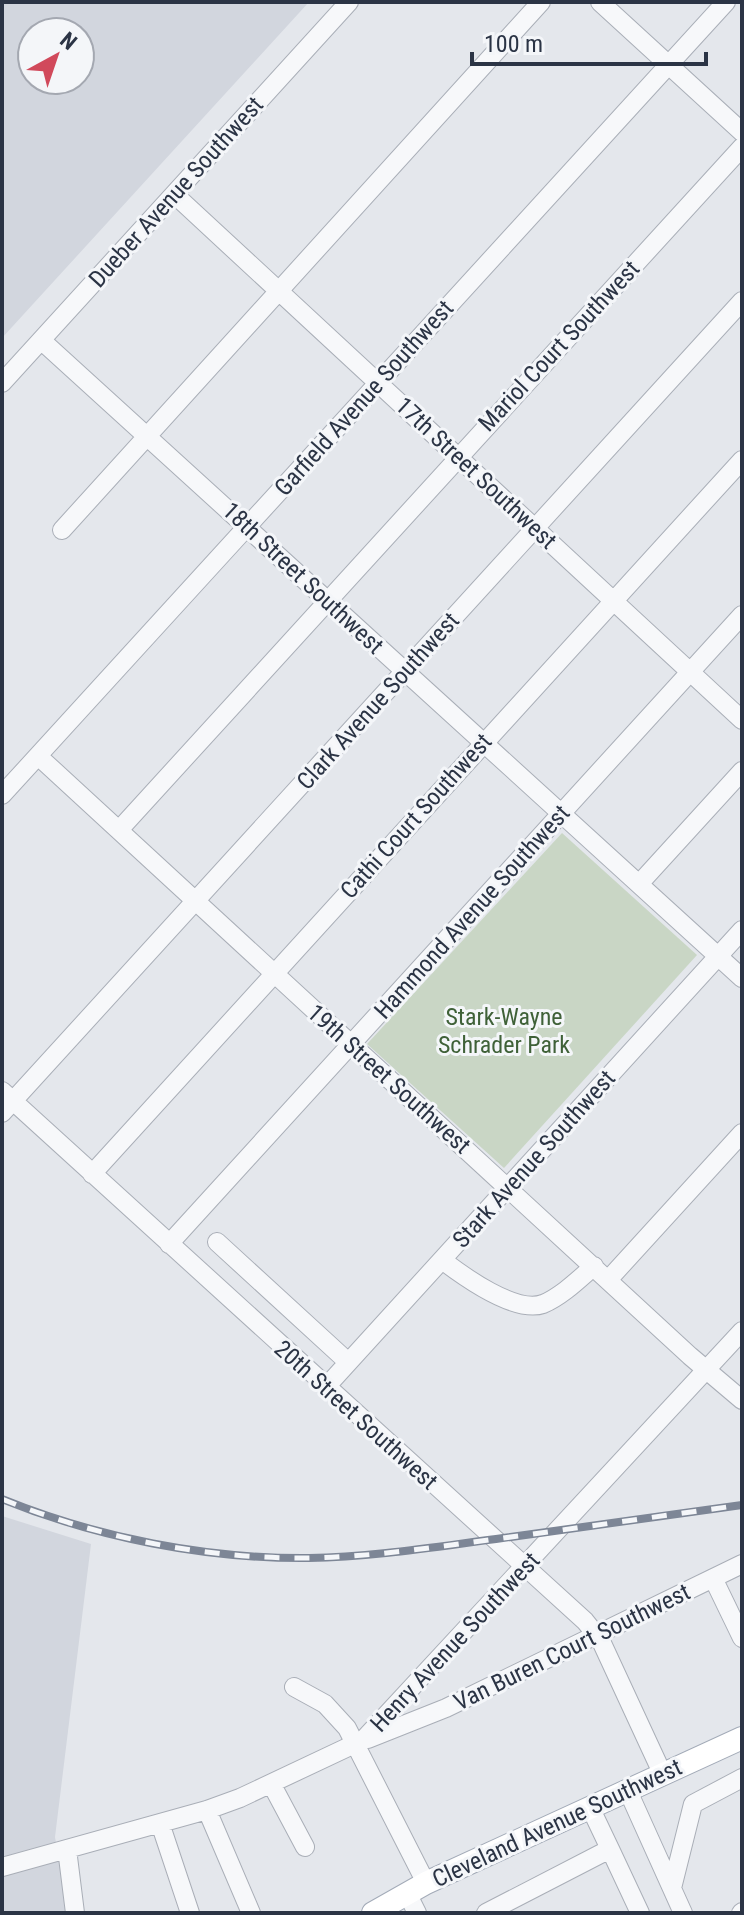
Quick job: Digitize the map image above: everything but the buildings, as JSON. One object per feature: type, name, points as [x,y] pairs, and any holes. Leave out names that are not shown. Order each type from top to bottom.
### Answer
[{"type":"main road","name":"Cleveland Avenue Southwest","points":[[373,1913],[417,1896],[590,1807],[742,1738]]},
{"type":"street","name":"Dueber Avenue Southwest","points":[[2,383],[349,2]]},
{"type":"street","points":[[62,530],[541,2]]},
{"type":"street","points":[[600,2],[742,132]]},
{"type":"street","name":"Garfield Avenue Southwest","points":[[2,795],[726,2]]},
{"type":"street","name":"Mariol Court Southwest","points":[[119,830],[742,147]]},
{"type":"street","name":"17th Street Southwest","points":[[174,194],[742,720]]},
{"type":"street","name":"Clark Avenue Southwest","points":[[6,1102],[196,901],[742,301]]},
{"type":"street","name":"18th Street Southwest","points":[[41,340],[742,978]]},
{"type":"street","name":"Cathi Court Southwest","points":[[92,1174],[482,742],[742,460]]},
{"type":"street","name":"Hammond Avenue Southwest","points":[[169,1244],[742,615]]},
{"type":"street","name":"19th Street Southwest","points":[[38,756],[742,1400]]},
{"type":"street","points":[[639,884],[742,771]]},
{"type":"street","name":"Stark Avenue Southwest","points":[[326,1387],[742,930]]},
{"type":"street","name":"20th Street Southwest","points":[[6,1102],[92,1174],[597,1635],[663,1775]]},
{"type":"street","points":[[608,1280],[742,1133]]},
{"type":"street","points":[[217,1242],[348,1362]]},
{"type":"street","points":[[442,1260],[501,1297],[541,1305],[569,1288],[594,1266]]},
{"type":"street","points":[[218,1289],[241,1265]]},
{"type":"street","name":"Henry Avenue Southwest","points":[[2,1867],[207,1810],[272,1785],[356,1744],[382,1722],[742,1331]]},
{"type":"street","name":"Van Buren Court Southwest","points":[[356,1744],[446,1708],[742,1564]]},
{"type":"street","points":[[713,1578],[742,1638]]},
{"type":"street","points":[[294,1687],[331,1709],[347,1728],[417,1896]]},
{"type":"street","points":[[672,1888],[693,1804],[742,1778]]},
{"type":"street","points":[[272,1785],[305,1847]]},
{"type":"street","points":[[628,1791],[683,1913]]},
{"type":"street","points":[[590,1807],[640,1913]]},
{"type":"street","points":[[207,1810],[251,1913]]},
{"type":"street","points":[[160,1823],[190,1913]]},
{"type":"street","points":[[67,1849],[75,1913]]},
{"type":"street","points":[[486,1913],[610,1849]]},
{"type":"shaded area","points":[[2,2],[309,2],[2,338]]},
{"type":"shaded area","points":[[2,1516],[91,1544],[55,1837],[68,1913],[2,1913]]},
{"type":"green space","name":"Stark-Wayne Schrader Park","points":[[562,833],[697,955],[504,1168],[367,1044]]},
{"type":"railway","points":[[2,1499],[76,1525],[153,1544],[231,1555],[309,1558],[403,1551],[742,1505]]}]
